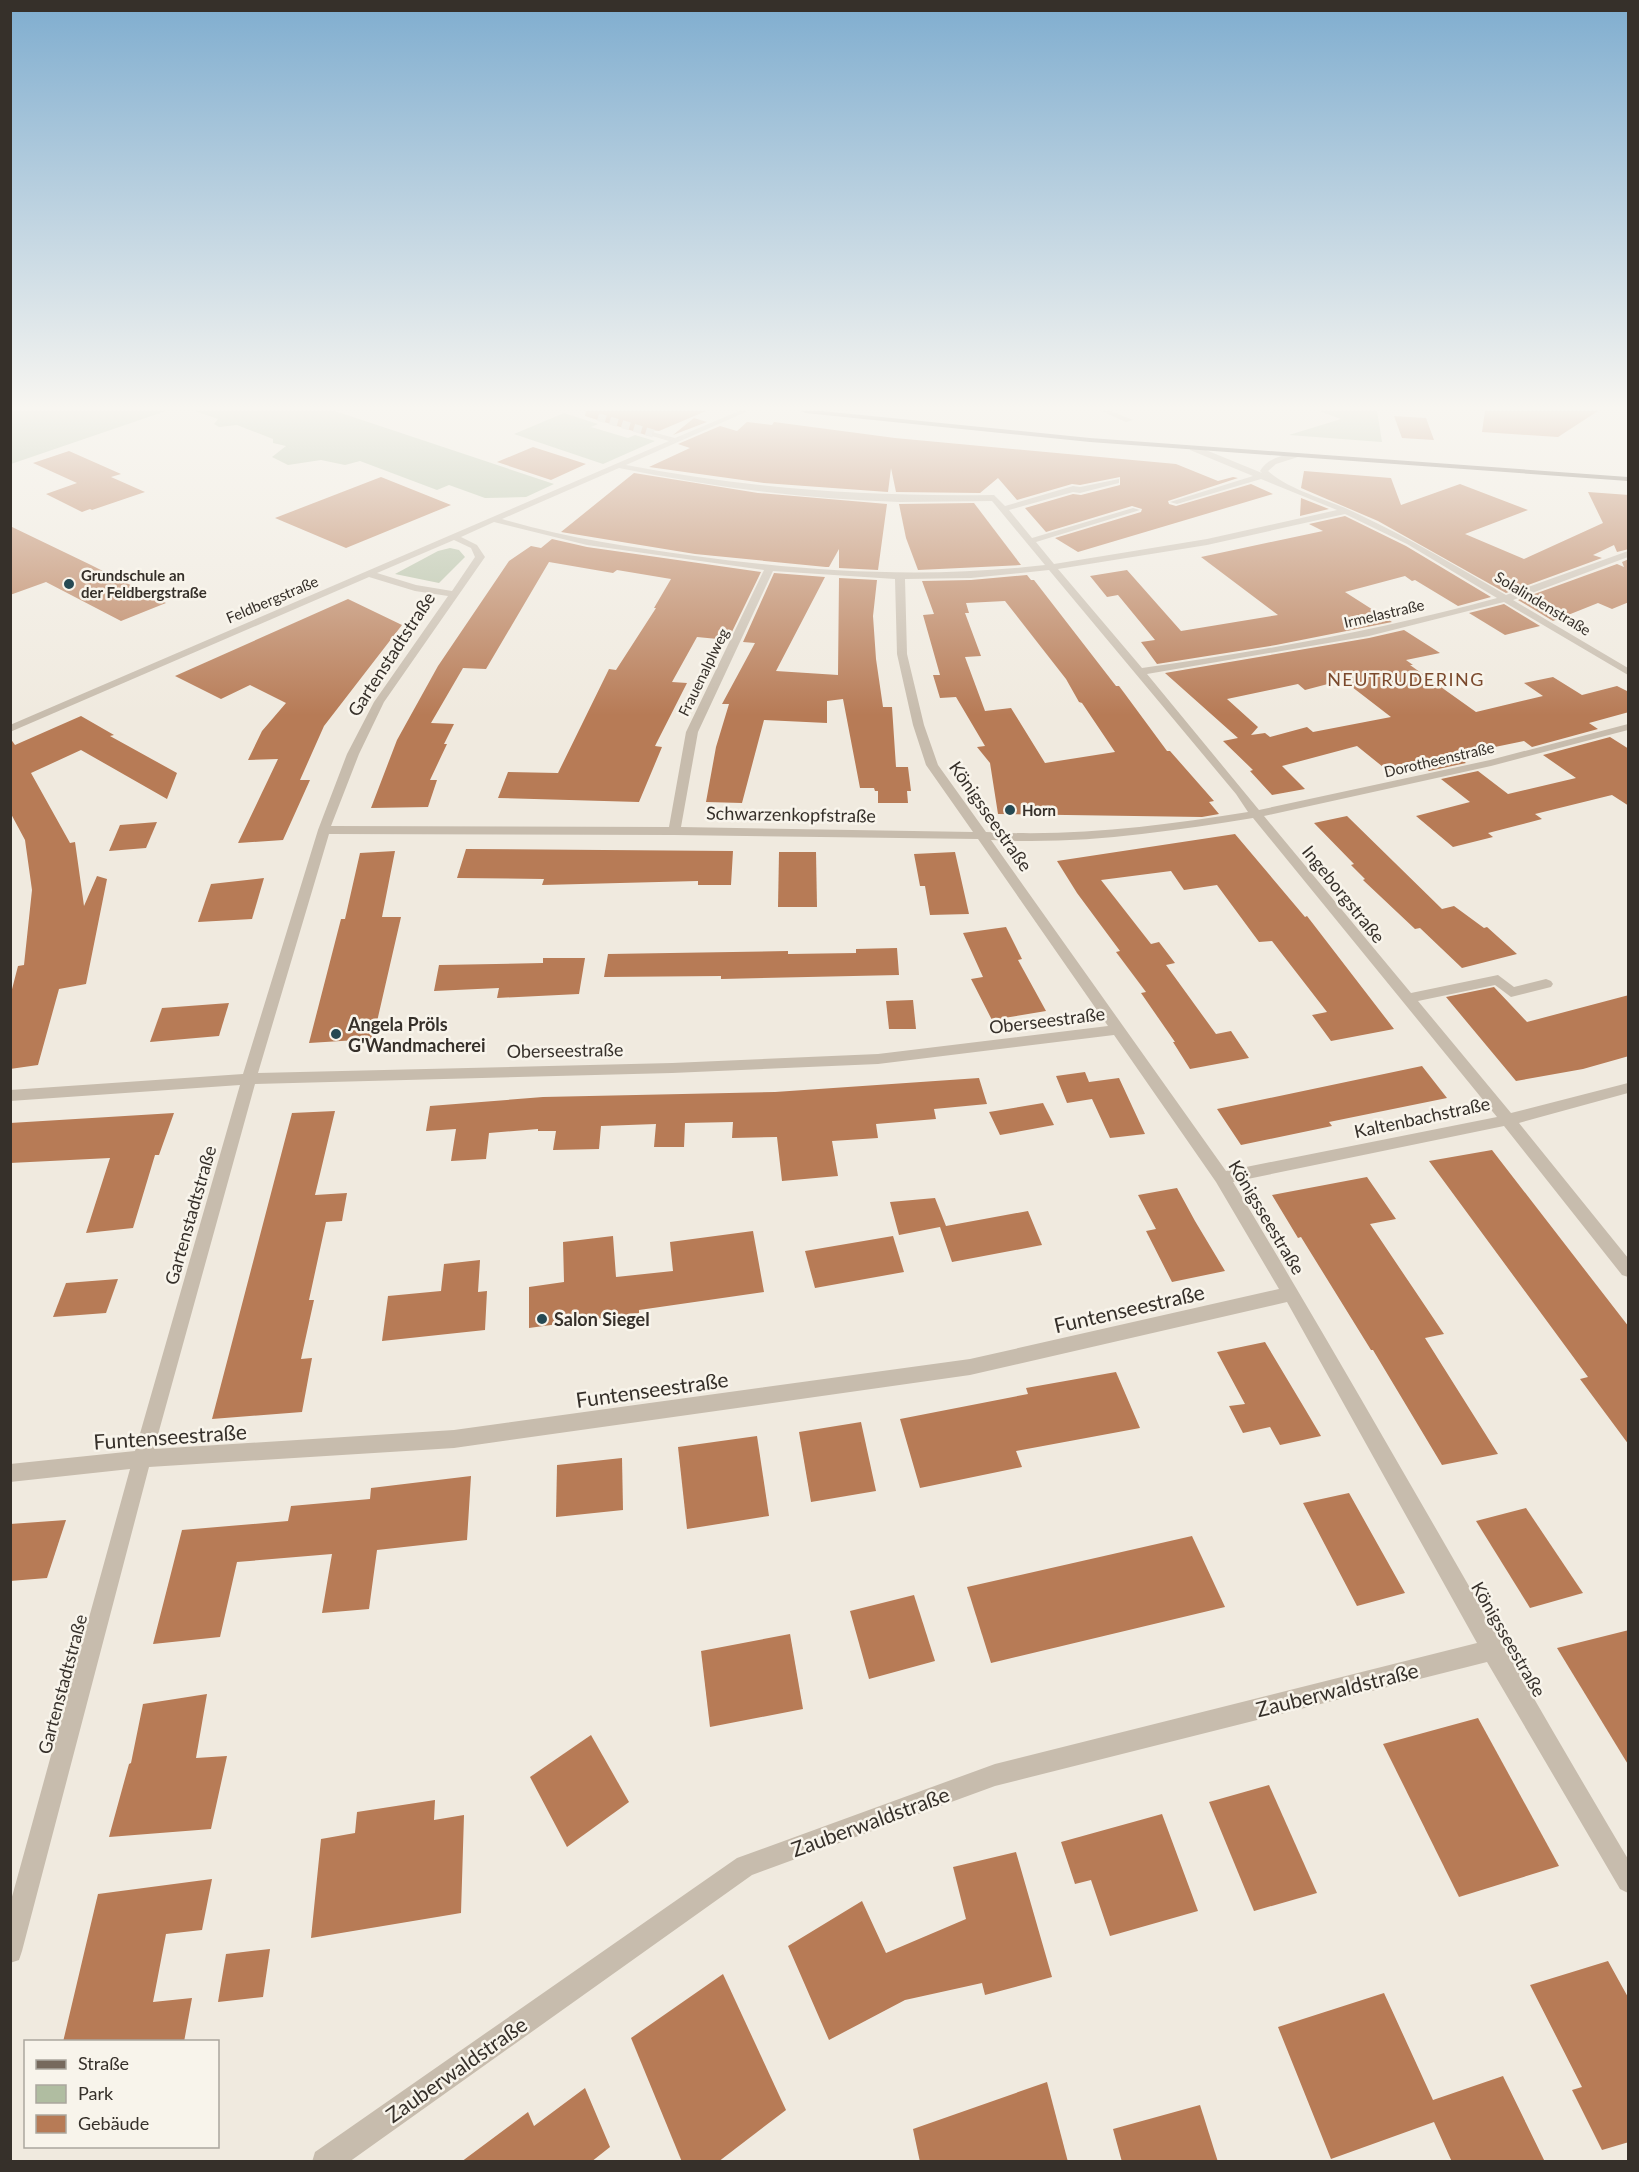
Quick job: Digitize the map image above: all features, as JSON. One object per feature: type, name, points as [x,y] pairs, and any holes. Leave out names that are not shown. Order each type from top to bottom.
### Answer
[{"type":"street","name":"Feldbergstraße","points":[[10,729],[513,512]]},
{"type":"street","name":"Ingeborgstraße","points":[[1007,512],[1240,792],[1254,813],[1629,1270]]},
{"type":"street","points":[[1031,541],[1128,512]]},
{"type":"street","points":[[495,520],[594,543],[770,568],[900,576],[970,575],[1052,566],[1245,536],[1341,512]]},
{"type":"street","name":"Solalindenstraße","points":[[1349,512],[1410,542],[1629,672]]},
{"type":"street","name":"Gartenstadtstraße","points":[[10,1951],[142,1459],[249,1079],[324,830],[353,754],[379,702],[480,557],[472,545],[454,537]]},
{"type":"street","name":"Irmelastraße","points":[[1138,672],[1260,654],[1351,637],[1506,599],[1629,554]]},
{"type":"street","name":"Frauenalplweg","points":[[674,831],[692,732],[770,568]]},
{"type":"street","points":[[369,574],[415,588],[453,594]]},
{"type":"street","name":"Königsseestraße","points":[[900,576],[898,612],[902,656],[920,730],[932,765],[1222,1178],[1291,1294],[1492,1650],[1629,1881]]},
{"type":"street","name":"Dorotheenstraße","points":[[1254,813],[1286,809],[1491,764],[1629,727]]},
{"type":"street","name":"Schwarzenkopfstraße","points":[[324,830],[674,831],[1020,838],[1095,836],[1149,831],[1254,813]]},
{"type":"street","points":[[1406,999],[1498,980],[1511,992],[1546,984]]},
{"type":"street","name":"Oberseestraße","points":[[10,1096],[249,1079],[672,1068],[878,1059],[1118,1030]]},
{"type":"street","name":"Kaltenbachstraße","points":[[1222,1178],[1508,1120],[1629,1088]]},
{"type":"street","name":"Funtenseestraße","points":[[10,1473],[142,1459],[454,1439],[969,1367],[1291,1294]]},
{"type":"street","name":"Zauberwaldstraße","points":[[325,2162],[746,1866],[995,1775],[1492,1650]]},
{"type":"green space","points":[[450,548],[459,550],[465,557],[439,583],[395,574],[438,551]]},
{"type":"building","points":[[290,512],[433,512],[346,548],[275,518]]},
{"type":"building","points":[[585,512],[886,512],[878,570],[839,568],[839,549],[829,567],[826,567],[695,554],[561,532]]},
{"type":"building","points":[[901,512],[981,512],[1021,565],[918,570],[906,538]]},
{"type":"building","points":[[1029,512],[1111,512],[1046,532]]},
{"type":"building","points":[[1140,512],[1211,512],[1078,552],[1055,538]]},
{"type":"building","points":[[1300,512],[1315,512],[1300,516]]},
{"type":"building","points":[[1358,512],[1522,512],[1465,534],[1524,559],[1603,523],[1598,512],[1629,512],[1629,549],[1617,552],[1614,545],[1593,555],[1602,558],[1506,593],[1378,521]]},
{"type":"building","points":[[1345,516],[1406,546],[1491,597],[1458,606],[1405,576],[1345,592],[1392,622],[1276,645],[1157,664],[1141,642],[1155,640],[1118,595],[1107,597],[1090,576],[1127,570],[1181,631],[1278,615],[1201,557],[1323,531],[1309,524]]},
{"type":"building","points":[[10,526],[166,603],[121,621],[46,582],[10,595]]},
{"type":"building","points":[[552,539],[587,547],[761,572],[728,640],[697,637],[672,682],[687,683],[655,746],[662,747],[639,802],[498,798],[508,772],[558,773],[609,669],[616,670],[656,608],[654,608],[671,579],[617,570],[613,573],[549,562],[486,669],[463,668],[431,723],[454,724],[430,780],[437,780],[428,807],[371,808],[397,740],[438,666],[509,561],[531,546],[541,548]]},
{"type":"building","points":[[1629,559],[1629,602],[1612,609],[1598,603],[1553,621],[1518,600],[1617,564],[1624,567],[1622,562]]},
{"type":"building","points":[[774,573],[825,577],[776,671],[838,675],[839,578],[877,580],[873,616],[876,659],[883,707],[892,707],[896,767],[908,767],[911,791],[907,791],[908,803],[878,803],[878,791],[874,788],[860,788],[843,699],[827,701],[827,723],[764,720],[742,803],[706,802],[716,747],[729,704],[722,704],[755,643],[743,642]]},
{"type":"building","points":[[1027,575],[1034,580],[1116,686],[1119,686],[1167,751],[1170,751],[1214,801],[1209,802],[1219,814],[1202,817],[998,814],[990,763],[977,747],[985,746],[956,697],[940,698],[933,675],[940,675],[923,615],[934,614],[922,581]],"holes":[[[1005,601],[1066,679],[1079,702],[1082,703],[1115,752],[1045,763],[1011,708],[985,711],[965,657],[981,656],[965,613],[969,613],[966,603]]]},
{"type":"building","points":[[348,599],[402,625],[324,726],[300,780],[310,780],[283,840],[238,843],[278,759],[248,760],[262,731],[286,703],[250,685],[221,699],[175,676]]},
{"type":"building","points":[[1504,604],[1540,626],[1505,635],[1469,613]]},
{"type":"building","points":[[1404,630],[1440,653],[1406,660],[1476,712],[1543,696],[1524,683],[1553,677],[1582,695],[1617,686],[1629,692],[1629,712],[1589,723],[1598,729],[1532,747],[1524,741],[1456,755],[1466,763],[1429,771],[1421,764],[1388,771],[1357,746],[1282,766],[1305,789],[1272,795],[1250,771],[1253,770],[1223,741],[1238,738],[1165,673]],"holes":[[[1343,680],[1391,717],[1313,732],[1307,727],[1270,737],[1265,733],[1251,735],[1258,727],[1227,699],[1298,684],[1305,690]]]},
{"type":"building","points":[[81,716],[114,735],[110,736],[177,773],[167,799],[81,750],[31,773],[70,843],[75,842],[84,906],[97,876],[107,879],[86,984],[59,989],[38,1065],[10,1069],[10,997],[18,966],[24,965],[32,890],[25,840],[10,812],[10,738],[15,745]]},
{"type":"building","points":[[1610,737],[1629,749],[1629,806],[1612,795],[1535,814],[1542,819],[1488,833],[1493,837],[1453,847],[1416,816],[1470,802],[1441,779],[1478,771],[1508,794],[1576,778],[1543,755]]},
{"type":"building","points":[[1347,816],[1442,909],[1454,906],[1484,928],[1487,927],[1517,954],[1462,968],[1420,928],[1415,929],[1363,880],[1365,879],[1351,865],[1354,864],[1314,823]]},
{"type":"building","points":[[157,822],[146,848],[109,851],[120,825]]},
{"type":"building","points":[[1235,834],[1305,917],[1307,916],[1394,1029],[1331,1041],[1312,1015],[1327,1012],[1272,941],[1259,942],[1217,885],[1184,890],[1171,871],[1101,880],[1151,944],[1159,942],[1175,963],[1166,965],[1216,1034],[1231,1031],[1249,1058],[1190,1069],[1173,1042],[1175,1042],[1141,993],[1146,992],[1116,952],[1120,951],[1077,893],[1057,861]]},
{"type":"building","points":[[466,849],[733,851],[731,885],[698,885],[698,881],[542,885],[544,879],[457,878]]},
{"type":"building","points":[[395,851],[382,917],[401,917],[373,1039],[309,1043],[341,919],[345,919],[360,853]]},
{"type":"building","points":[[779,852],[816,852],[817,907],[778,907]]},
{"type":"building","points":[[955,852],[969,914],[930,915],[925,886],[920,886],[914,854]]},
{"type":"building","points":[[264,878],[252,919],[198,922],[211,884]]},
{"type":"building","points":[[1006,927],[1022,959],[1018,960],[1046,1011],[992,1020],[971,979],[983,977],[963,933]]},
{"type":"building","points":[[897,948],[899,975],[721,979],[721,976],[604,977],[608,954],[788,951],[788,954],[856,953],[856,949]]},
{"type":"building","points":[[543,958],[585,958],[579,994],[497,998],[499,988],[434,991],[439,965],[543,963]]},
{"type":"building","points":[[1494,987],[1527,1022],[1629,995],[1629,1056],[1583,1069],[1516,1081],[1446,997]]},
{"type":"building","points":[[913,1000],[916,1029],[889,1029],[886,1001]]},
{"type":"building","points":[[229,1003],[219,1036],[150,1042],[162,1008]]},
{"type":"building","points":[[1422,1066],[1447,1098],[1329,1122],[1332,1126],[1241,1145],[1217,1109]]},
{"type":"building","points":[[1085,1072],[1089,1082],[1119,1078],[1145,1134],[1110,1138],[1092,1099],[1067,1103],[1056,1076]]},
{"type":"building","points":[[979,1078],[987,1104],[934,1109],[936,1119],[876,1124],[878,1138],[832,1141],[838,1176],[782,1181],[777,1137],[732,1138],[733,1122],[685,1123],[684,1147],[654,1147],[656,1124],[601,1126],[599,1149],[553,1150],[556,1131],[538,1131],[538,1129],[489,1133],[486,1159],[451,1161],[456,1129],[426,1131],[430,1106],[543,1097],[775,1092]]},
{"type":"building","points":[[1043,1103],[1054,1125],[1000,1135],[989,1112]]},
{"type":"building","points":[[335,1111],[315,1195],[347,1193],[342,1221],[326,1222],[309,1300],[314,1300],[301,1359],[312,1358],[302,1412],[212,1419],[292,1113]]},
{"type":"building","points":[[174,1113],[159,1155],[155,1155],[133,1228],[86,1233],[110,1158],[10,1163],[10,1123]]},
{"type":"building","points":[[1492,1150],[1629,1327],[1629,1445],[1580,1379],[1588,1377],[1429,1161]]},
{"type":"building","points":[[1367,1177],[1396,1219],[1370,1224],[1444,1334],[1425,1338],[1498,1454],[1442,1465],[1373,1350],[1272,1195]]},
{"type":"building","points":[[1177,1188],[1225,1271],[1172,1282],[1146,1231],[1156,1229],[1138,1195]]},
{"type":"building","points":[[935,1198],[946,1226],[1028,1211],[1042,1245],[952,1262],[940,1227],[899,1235],[890,1202]]},
{"type":"building","points":[[753,1231],[764,1292],[639,1310],[639,1313],[529,1328],[529,1287],[564,1282],[563,1242],[613,1236],[616,1277],[673,1271],[670,1242]]},
{"type":"building","points":[[893,1236],[904,1272],[815,1288],[805,1251]]},
{"type":"building","points":[[480,1260],[478,1292],[487,1291],[485,1330],[382,1341],[388,1296],[441,1291],[444,1264]]},
{"type":"building","points":[[118,1279],[106,1313],[53,1317],[66,1283]]},
{"type":"building","points":[[1265,1342],[1321,1436],[1280,1445],[1270,1427],[1243,1433],[1229,1406],[1245,1404],[1217,1352]]},
{"type":"building","points":[[1116,1372],[1140,1428],[1016,1451],[1022,1467],[920,1488],[900,1419],[1028,1394],[1026,1388]]},
{"type":"building","points":[[861,1422],[876,1491],[811,1502],[799,1432]]},
{"type":"building","points":[[757,1436],[769,1516],[687,1529],[678,1447]]},
{"type":"building","points":[[622,1458],[623,1510],[556,1517],[557,1465]]},
{"type":"building","points":[[471,1476],[467,1540],[377,1550],[369,1609],[322,1613],[332,1554],[237,1562],[220,1637],[153,1644],[182,1530],[288,1521],[291,1506],[370,1499],[371,1488]]},
{"type":"building","points":[[1349,1493],[1405,1593],[1357,1606],[1303,1503]]},
{"type":"building","points":[[1526,1508],[1583,1593],[1530,1608],[1476,1521]]},
{"type":"building","points":[[66,1520],[47,1578],[10,1581],[10,1524]]},
{"type":"building","points":[[1192,1536],[1225,1607],[991,1663],[967,1587]]},
{"type":"building","points":[[914,1595],[935,1661],[869,1679],[850,1611]]},
{"type":"building","points":[[1629,1630],[1629,1766],[1557,1648]]},
{"type":"building","points":[[790,1634],[803,1709],[710,1727],[701,1651]]},
{"type":"building","points":[[207,1694],[196,1758],[227,1756],[211,1829],[109,1837],[131,1763],[143,1704]]},
{"type":"building","points":[[1478,1718],[1559,1866],[1459,1897],[1383,1744]]},
{"type":"building","points":[[591,1735],[629,1802],[567,1847],[530,1777]]},
{"type":"building","points":[[1269,1785],[1317,1893],[1254,1911],[1209,1802]]},
{"type":"building","points":[[435,1800],[434,1820],[464,1815],[461,1913],[311,1938],[321,1839],[355,1833],[357,1812]]},
{"type":"building","points":[[1162,1814],[1198,1911],[1110,1936],[1091,1880],[1075,1884],[1061,1842]]},
{"type":"building","points":[[1016,1852],[1052,1977],[985,1995],[982,1983],[905,2000],[829,2040],[788,1946],[862,1901],[886,1953],[966,1919],[953,1867]]},
{"type":"building","points":[[212,1879],[202,1930],[166,1934],[153,2002],[192,1998],[184,2040],[63,2040],[98,1894]]},
{"type":"building","points":[[270,1949],[263,1997],[218,2002],[226,1954]]},
{"type":"building","points":[[1608,1961],[1629,1999],[1629,2142],[1602,2150],[1572,2090],[1582,2087],[1530,1985]]},
{"type":"building","points":[[723,1974],[786,2110],[718,2162],[682,2162],[631,2038]]},
{"type":"building","points":[[1384,1993],[1433,2100],[1503,2076],[1545,2162],[1452,2162],[1434,2122],[1331,2159],[1278,2027]]},
{"type":"building","points":[[1047,2082],[1068,2162],[920,2162],[913,2129]]},
{"type":"building","points":[[585,2088],[610,2147],[591,2162],[461,2162],[528,2112],[534,2126]]},
{"type":"building","points":[[1200,2105],[1218,2162],[1122,2162],[1113,2129]]},
{"type":"place","name":"Grundschule an der Feldbergstraße","points":[[69,584]]},
{"type":"place","name":"Horn","points":[[1010,810]]},
{"type":"place","name":"Angela Pröls G'Wandmacherei","points":[[336,1034]]},
{"type":"place","name":"Salon Siegel","points":[[542,1319]]},
{"type":"district","name":"NEUTRUDERING","points":[[1406,679]]}]
